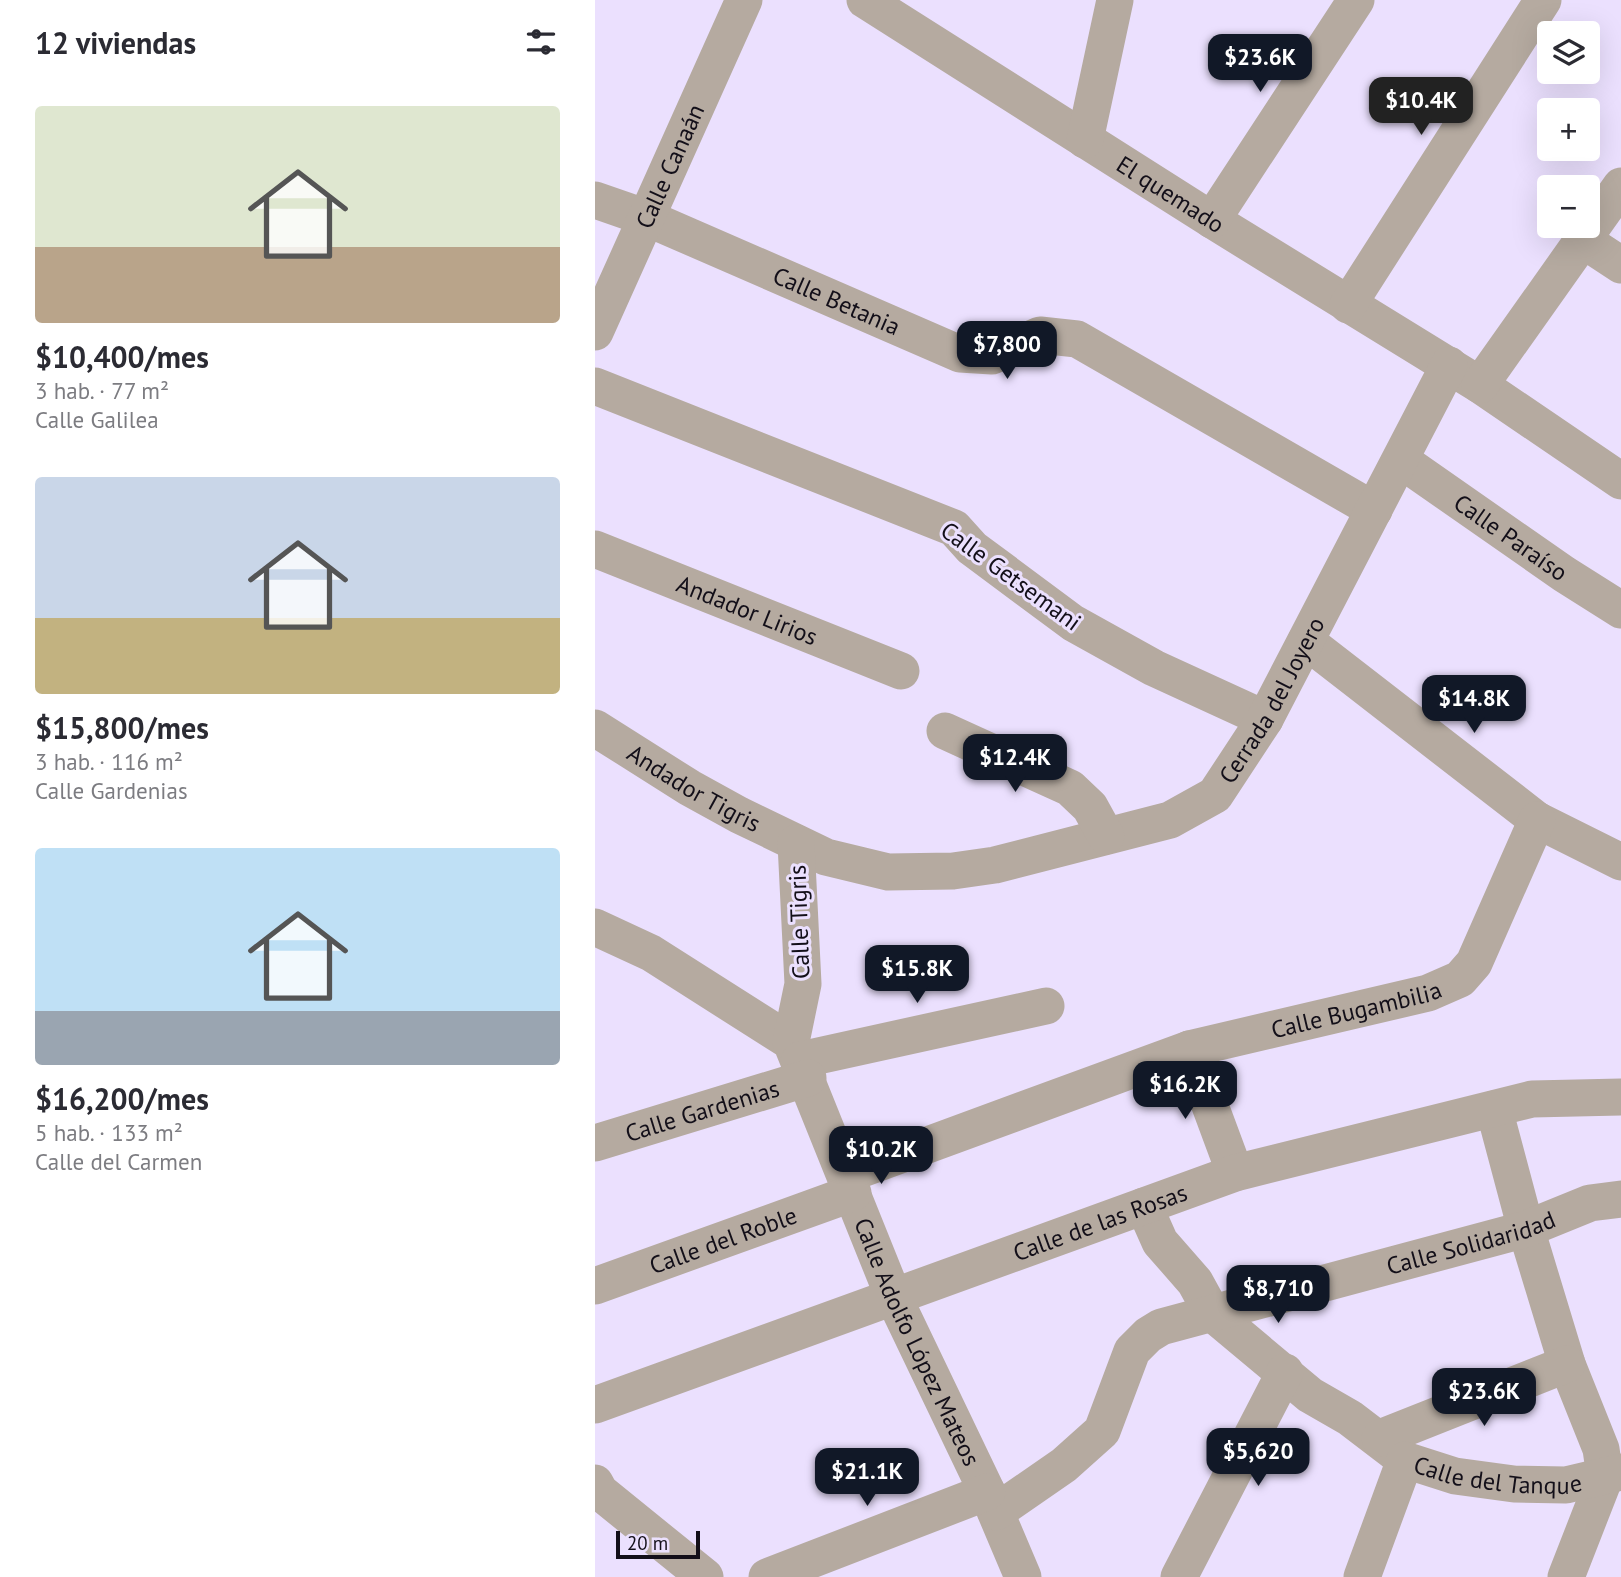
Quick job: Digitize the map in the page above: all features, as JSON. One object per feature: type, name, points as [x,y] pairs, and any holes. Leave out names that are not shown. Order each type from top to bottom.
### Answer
[{"type":"street","name":"Calle Canaán","points":[[595,332],[744,0]]},
{"type":"street","name":"El quemado","points":[[865,0],[1212,220],[1449,365],[1621,481]]},
{"type":"street","points":[[1085,140],[1115,0]]},
{"type":"street","points":[[1212,220],[1356,0]]},
{"type":"street","points":[[1348,305],[1543,0]]},
{"type":"street","points":[[1480,385],[1621,186]]},
{"type":"street","name":"Calle Betania","points":[[595,200],[647,218],[960,354],[992,356],[1040,335],[1077,339],[1374,510]]},
{"type":"street","points":[[1583,240],[1621,265]]},
{"type":"street","name":"Cerrada del Joyero","points":[[796,843],[826,857],[888,872],[953,872],[995,865],[1170,820],[1215,795],[1265,719],[1402,461],[1449,365]]},
{"type":"street","name":"Calle Getsemani","points":[[595,386],[954,528],[972,548],[1073,624],[1154,668],[1265,719]]},
{"type":"street","name":"Calle Paraíso","points":[[1402,461],[1564,574],[1621,610]]},
{"type":"street","name":"Andador Lirios","points":[[595,549],[901,671]]},
{"type":"street","points":[[1305,641],[1537,820],[1621,862]]},
{"type":"street","name":"Andador Tigris","points":[[595,728],[690,789],[796,843]]},
{"type":"street","points":[[945,731],[1070,788],[1090,807],[1106,836]]},
{"type":"street","name":"Calle Bugambilia","points":[[849,1184],[1189,1049],[1428,993],[1460,979],[1474,963],[1537,820]]},
{"type":"street","name":"Calle Tigris","points":[[796,843],[803,984],[800,1060]]},
{"type":"street","points":[[595,927],[651,953],[800,1060]]},
{"type":"street","name":"Calle Gardenias","points":[[595,1143],[800,1060],[1046,1006]]},
{"type":"street","points":[[1189,1049],[1235,1173]]},
{"type":"street","name":"Calle Adolfo López Mateos","points":[[800,1060],[894,1298],[992,1502],[1023,1577]]},
{"type":"street","name":"Calle de las Rosas","points":[[595,1405],[1235,1173],[1532,1099],[1621,1097]]},
{"type":"street","points":[[1494,1109],[1526,1229],[1567,1364],[1613,1475],[1566,1577]]},
{"type":"street","name":"Calle del Roble","points":[[595,1286],[849,1184]]},
{"type":"street","name":"Calle Solidaridad","points":[[767,1577],[992,1502],[1064,1465],[1102,1431],[1132,1351],[1147,1335],[1161,1327],[1526,1229],[1590,1203],[1621,1199]]},
{"type":"street","points":[[1144,1206],[1160,1242],[1195,1282],[1212,1313]]},
{"type":"street","name":"Calle del Tanque","points":[[1212,1313],[1310,1395],[1393,1449],[1455,1476],[1514,1484],[1566,1485],[1613,1475]]},
{"type":"street","points":[[1362,1577],[1393,1449],[1567,1364]]},
{"type":"street","points":[[1179,1577],[1285,1373]]},
{"type":"street","points":[[595,1483],[600,1492],[705,1577]]}]
